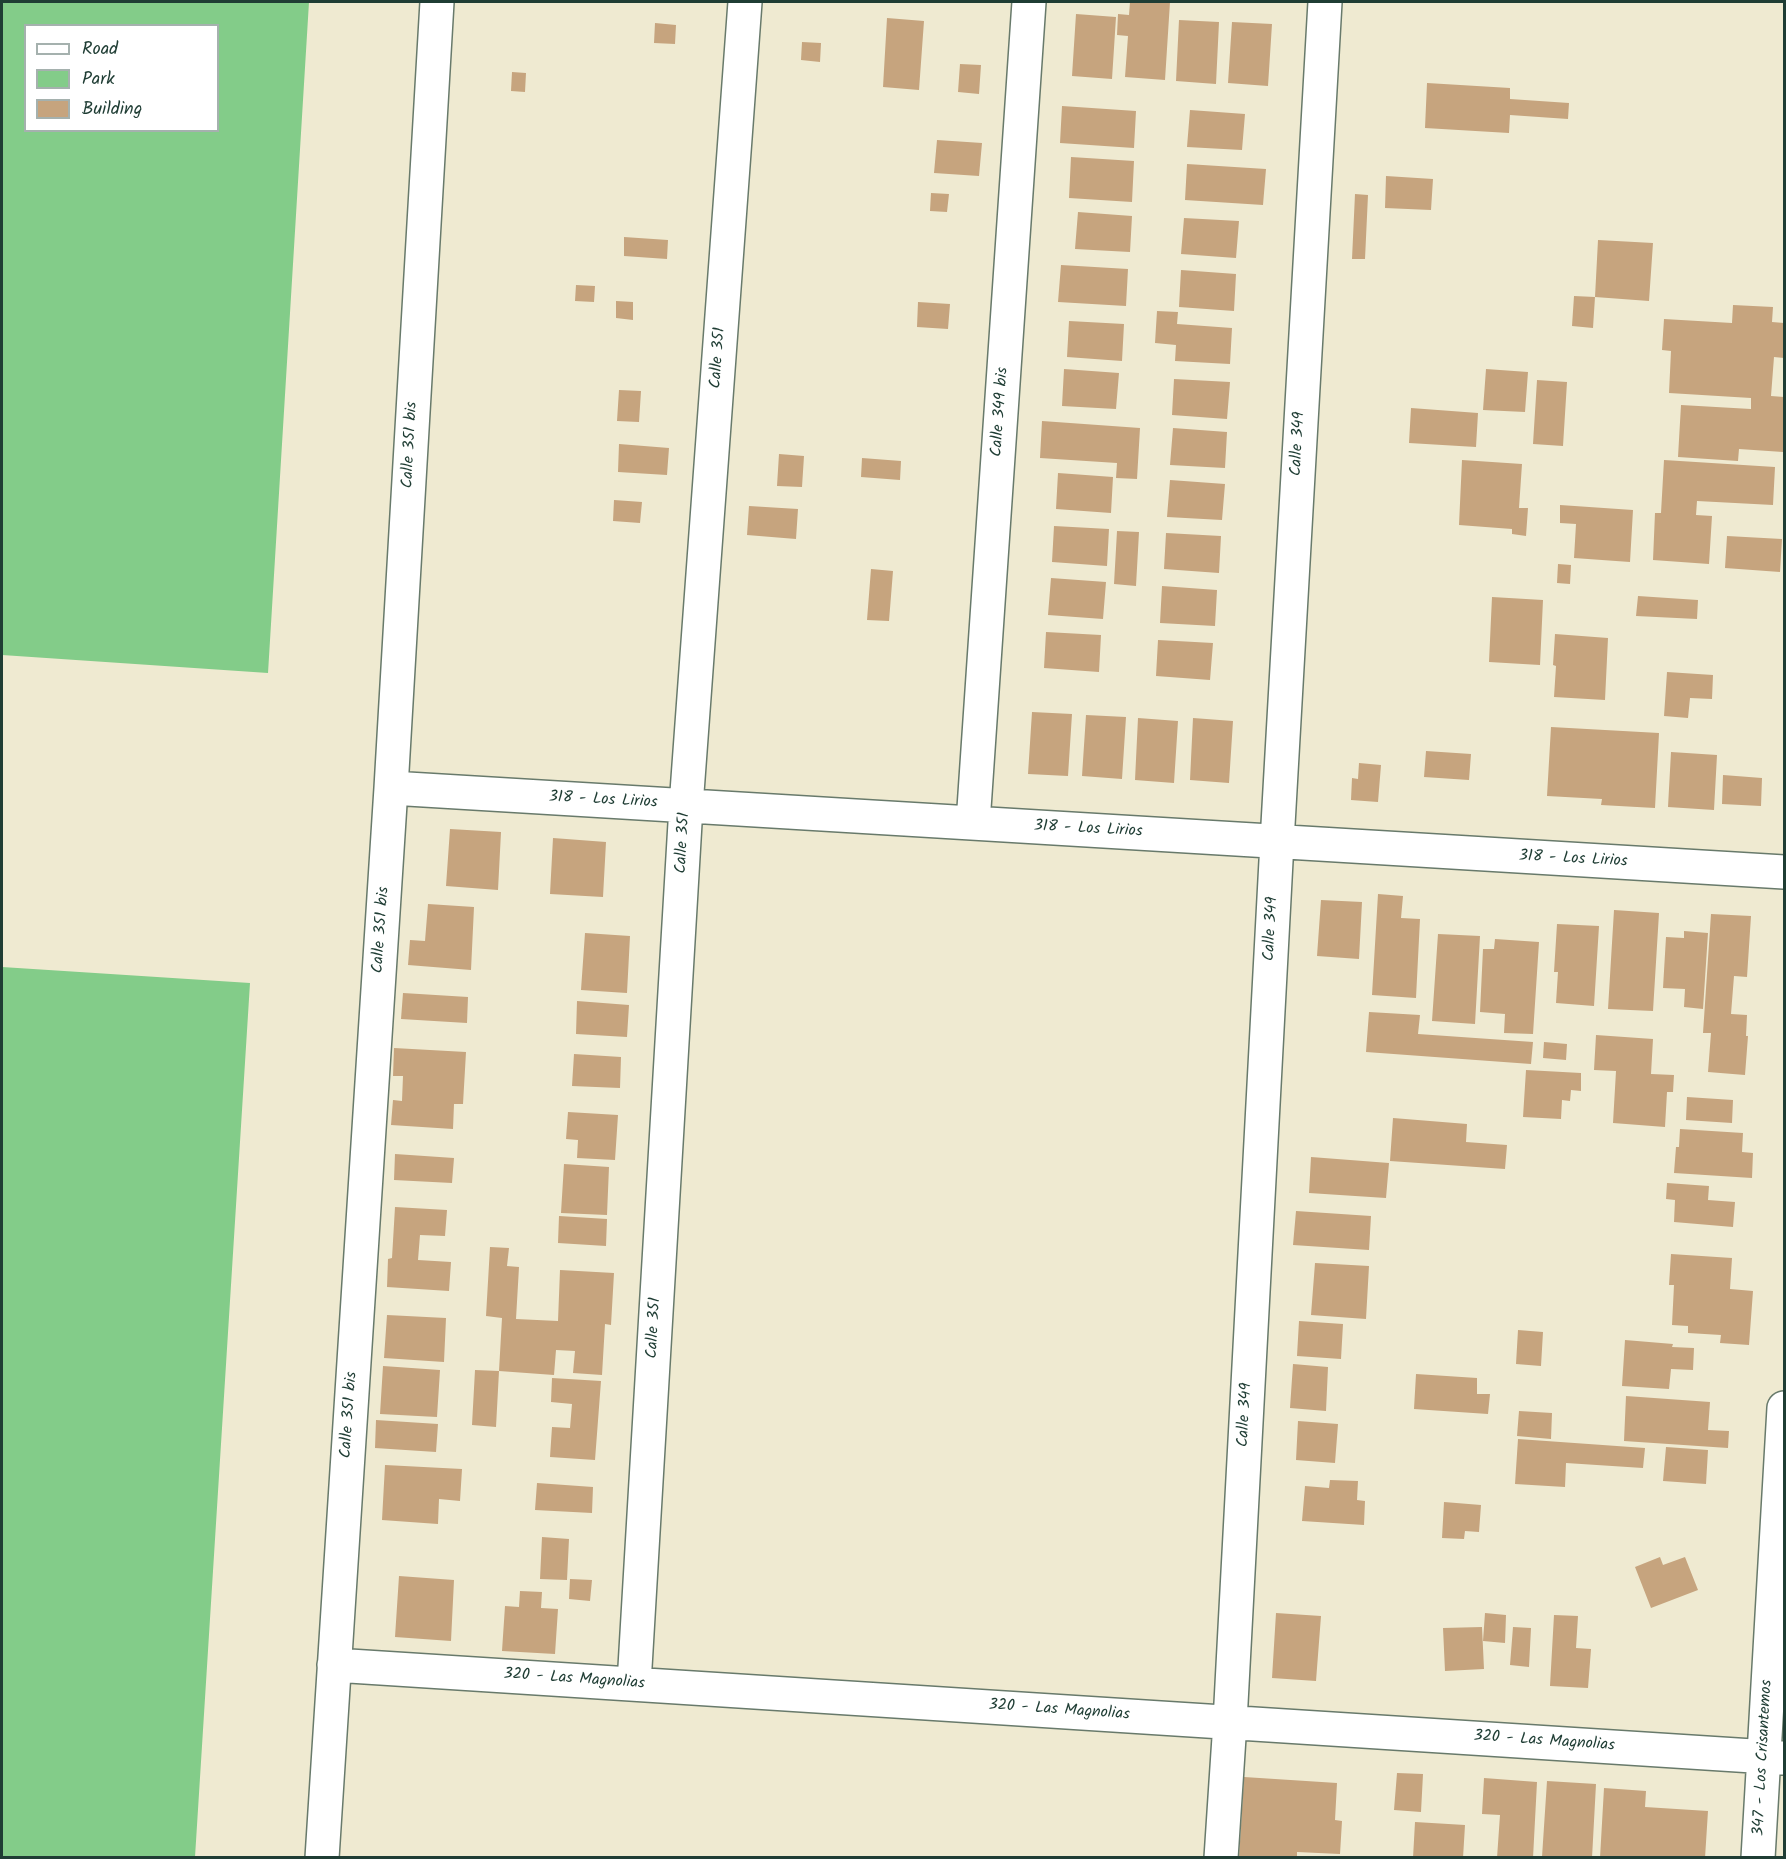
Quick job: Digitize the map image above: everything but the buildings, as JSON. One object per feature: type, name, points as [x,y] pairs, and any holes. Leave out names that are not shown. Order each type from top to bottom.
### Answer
[{"type":"street","name":"Calle 351 bis","points":[[322,1857],[391,788],[437,2]]},
{"type":"street","name":"Calle 351","points":[[634,1684],[686,806],[745,2]]},
{"type":"street","name":"Calle 349 bis","points":[[973,823],[1029,2]]},
{"type":"street","name":"Calle 349","points":[[1221,1857],[1325,2]]},
{"type":"street","name":"318 - Los Lirios","points":[[391,788],[1785,872]]},
{"type":"street","name":"347 - Los Crisantemos","points":[[1758,1857],[1775,1757],[1785,1408]]},
{"type":"street","name":"320 - Las Magnolias","points":[[334,1665],[1775,1757]]},
{"type":"green space","points":[[2,2],[309,2],[268,673],[2,655]]},
{"type":"green space","points":[[2,967],[250,983],[195,1857],[2,1857]]}]
